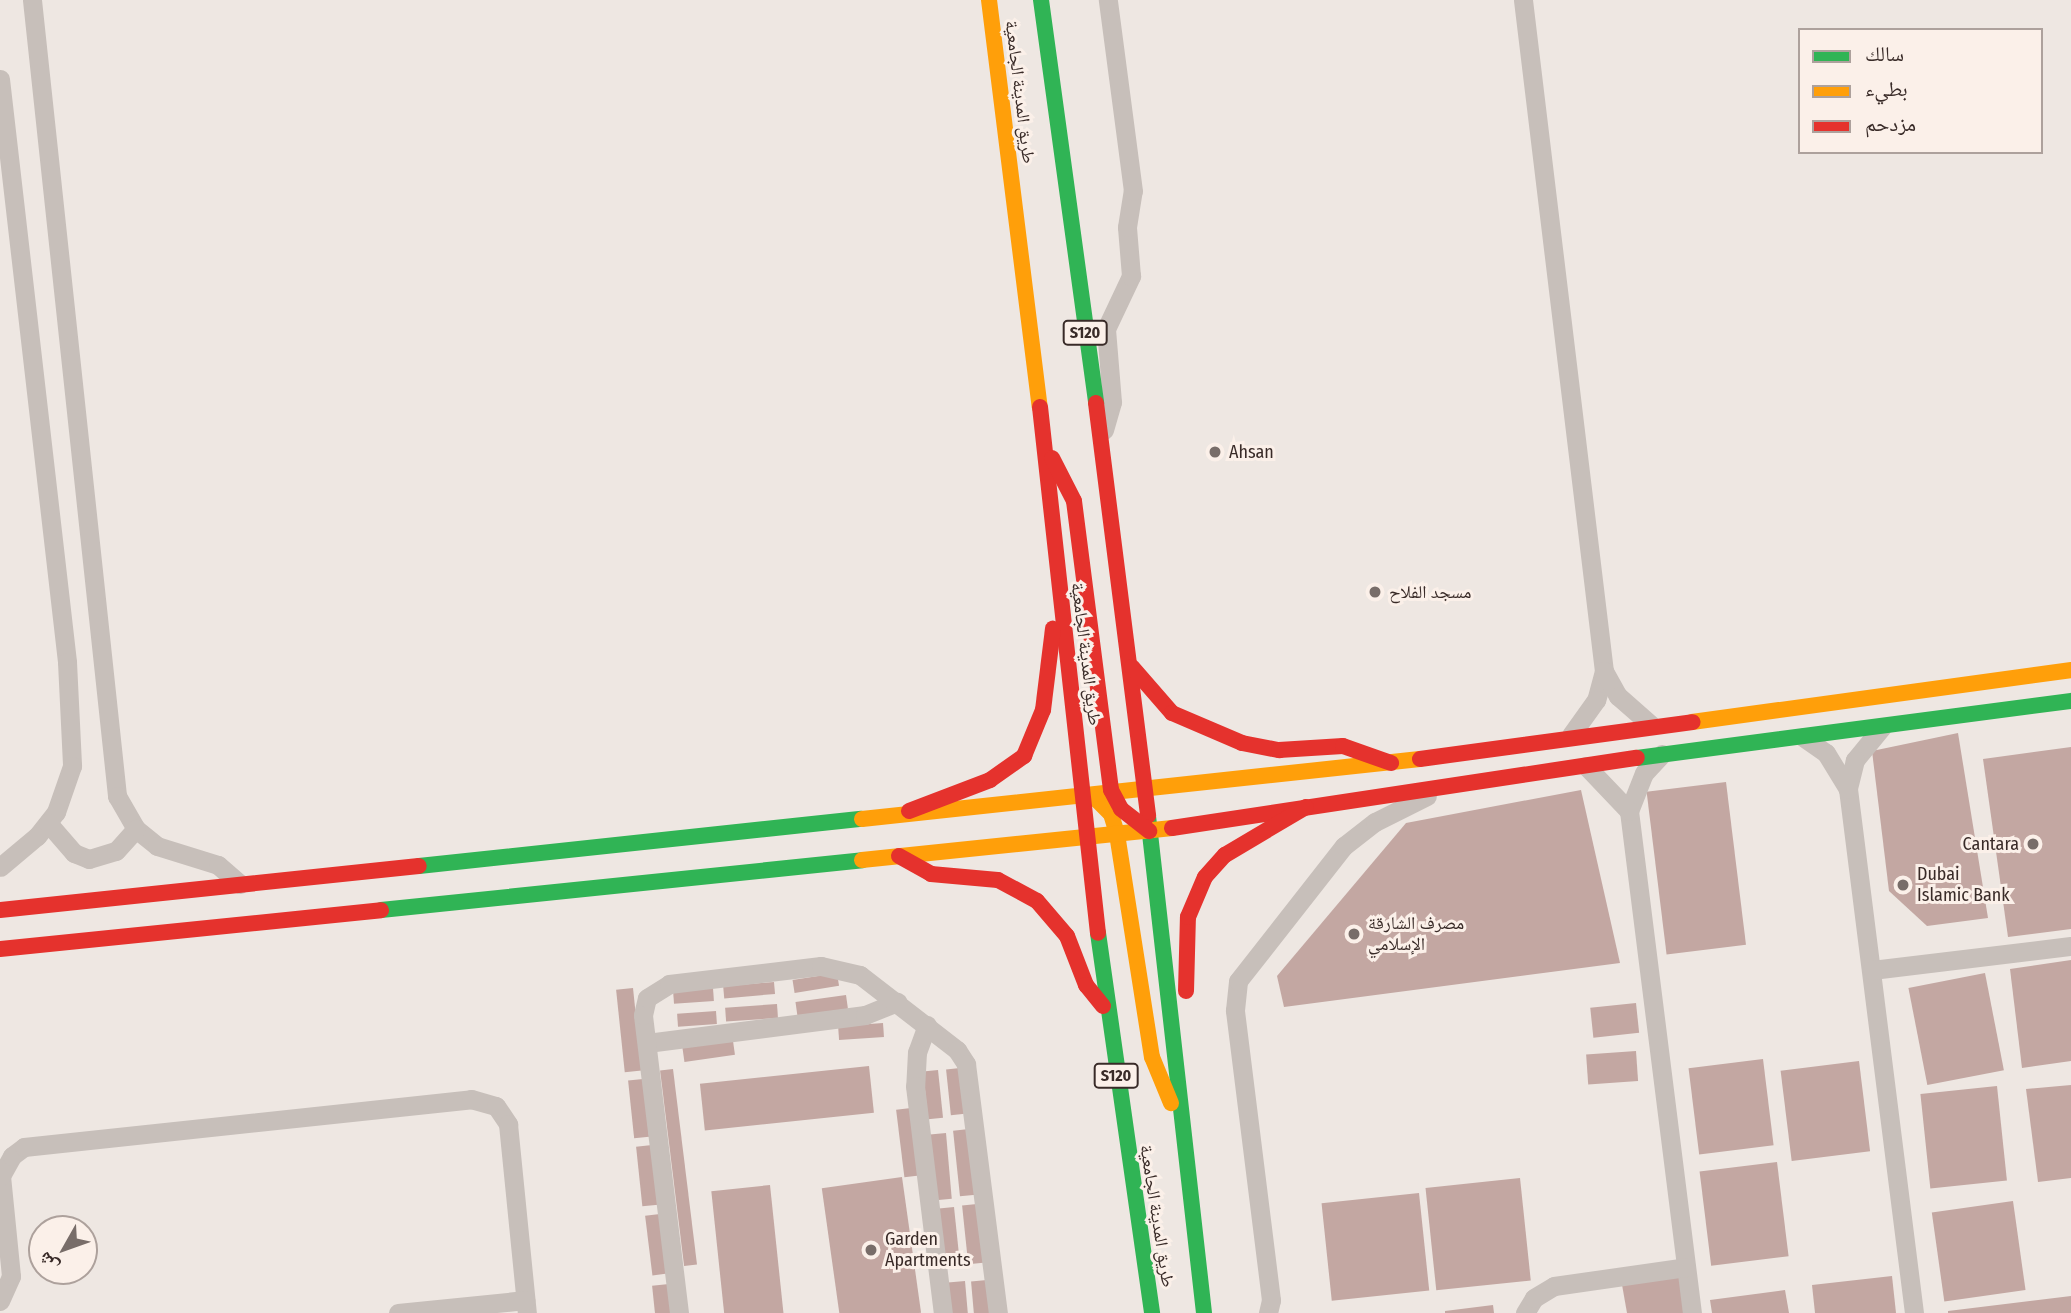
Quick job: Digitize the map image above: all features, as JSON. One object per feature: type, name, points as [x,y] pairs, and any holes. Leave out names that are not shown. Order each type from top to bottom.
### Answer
[{"type":"main road","name":"طريق المدينة الجامعية","points":[[989,0],[1046,452],[1060,619],[1085,792],[1106,1009],[1152,1313]]},
{"type":"main road","name":"طريق المدينة الجامعية","points":[[1041,0],[1131,665],[1204,1313]]},
{"type":"main road","points":[[1046,452],[1064,475],[1074,501],[1111,790],[1121,809],[1149,831]]},
{"type":"main road","points":[[909,811],[975,787],[1024,756],[1039,727],[1047,646],[1060,619]]},
{"type":"main road","points":[[1131,665],[1172,713],[1242,743],[1279,750],[1343,746],[1391,763]]},
{"type":"main road","points":[[0,911],[1085,792],[1391,763],[1650,724],[2071,670]]},
{"type":"main road","points":[[0,949],[1149,831],[1662,754],[2071,701]]},
{"type":"main road","points":[[1085,792],[1111,814],[1117,834],[1152,1057],[1181,1116]]},
{"type":"main road","points":[[1173,1032],[1185,1003],[1186,931],[1197,890],[1225,855],[1306,807]]},
{"type":"main road","points":[[900,856],[931,874],[998,880],[1037,901],[1067,936],[1086,985],[1106,1009]]},
{"type":"street","points":[[32,0],[111,752],[120,805],[136,829],[172,853],[218,865],[240,884]]},
{"type":"street","points":[[1099,436],[1112,402],[1106,329],[1132,270],[1127,227],[1133,183],[1108,0]]},
{"type":"street","points":[[1523,0],[1604,671],[1622,701],[1650,724]]},
{"type":"street","points":[[0,79],[66,662],[72,766],[66,796],[48,823],[0,867]]},
{"type":"street","points":[[1570,735],[1593,706],[1604,671]]},
{"type":"street","points":[[1848,789],[1855,760],[1882,727]]},
{"type":"street","points":[[1802,737],[1835,764],[1848,789],[1914,1313]]},
{"type":"street","points":[[1662,754],[1644,773],[1629,810],[1692,1313]]},
{"type":"street","points":[[1586,766],[1629,810]]},
{"type":"street","points":[[1268,1313],[1271,1300],[1235,1010],[1238,981],[1354,836],[1446,787]]},
{"type":"street","points":[[48,823],[74,853],[89,859],[116,851],[136,829]]},
{"type":"street","points":[[1872,970],[2071,946]]},
{"type":"street","points":[[679,1313],[644,1006],[653,991],[669,984],[834,967],[860,975],[927,1025],[957,1050],[969,1072],[998,1313]]},
{"type":"street","points":[[647,1042],[866,1015],[897,1002]]},
{"type":"street","points":[[927,1025],[917,1052],[915,1086],[943,1313]]},
{"type":"street","points":[[0,1301],[11,1276],[1,1177],[7,1162],[24,1147],[471,1099],[496,1106],[508,1124],[526,1306],[398,1313]]},
{"type":"street","points":[[1525,1313],[1534,1298],[1554,1286],[1686,1267]]},
{"type":"building","points":[[1958,733],[1988,918],[1927,926],[1889,891],[1872,751]]},
{"type":"building","name":"Cantara","points":[[2071,747],[2071,929],[2008,937],[1983,759]]},
{"type":"building","points":[[1726,782],[1746,945],[1667,955],[1647,792]]},
{"type":"building","points":[[1581,790],[1620,963],[1284,1007],[1277,976],[1406,823]]},
{"type":"building","points":[[2071,960],[2071,1061],[2022,1068],[2010,969]]},
{"type":"building","points":[[837,973],[839,986],[795,993],[793,980]]},
{"type":"building","points":[[1985,973],[2004,1070],[1927,1085],[1908,988]]},
{"type":"building","points":[[774,982],[775,994],[724,998],[723,986]]},
{"type":"building","points":[[633,988],[642,1071],[625,1072],[616,990]]},
{"type":"building","points":[[713,988],[714,1001],[674,1004],[673,991]]},
{"type":"building","points":[[846,995],[848,1009],[797,1016],[795,1002]]},
{"type":"building","points":[[1636,1003],[1639,1033],[1593,1038],[1590,1008]]},
{"type":"building","points":[[777,1004],[778,1018],[726,1022],[725,1008]]},
{"type":"building","points":[[716,1011],[717,1024],[678,1027],[677,1014]]},
{"type":"building","points":[[883,1023],[884,1037],[839,1040],[838,1026]]},
{"type":"building","points":[[733,1041],[735,1055],[684,1062],[682,1048]]},
{"type":"building","points":[[1636,1051],[1638,1081],[1588,1084],[1586,1054]]},
{"type":"building","points":[[1763,1059],[1774,1145],[1699,1154],[1689,1068]]},
{"type":"building","points":[[1859,1061],[1870,1151],[1792,1161],[1781,1071]]},
{"type":"building","points":[[869,1066],[874,1113],[705,1131],[700,1084]]},
{"type":"building","points":[[960,1068],[965,1114],[951,1115],[946,1069]]},
{"type":"building","points":[[673,1069],[697,1265],[684,1266],[660,1071]]},
{"type":"building","points":[[938,1070],[943,1118],[928,1119],[923,1072]]},
{"type":"building","points":[[643,1079],[649,1137],[634,1138],[628,1081]]},
{"type":"building","points":[[2071,1085],[2071,1178],[2038,1182],[2026,1089]]},
{"type":"building","points":[[1997,1086],[2007,1180],[1930,1189],[1920,1094]]},
{"type":"building","points":[[911,1108],[919,1175],[904,1177],[896,1110]]},
{"type":"building","points":[[969,1129],[976,1195],[960,1196],[953,1131]]},
{"type":"building","points":[[946,1133],[952,1199],[936,1200],[930,1134]]},
{"type":"building","points":[[652,1145],[658,1205],[642,1206],[636,1147]]},
{"type":"building","points":[[1777,1162],[1789,1256],[1711,1266],[1700,1172]]},
{"type":"building","name":"Garden Apartments","points":[[902,1177],[921,1313],[839,1313],[822,1188]]},
{"type":"building","points":[[1520,1178],[1531,1280],[1436,1290],[1426,1188]]},
{"type":"building","points":[[770,1185],[783,1313],[724,1313],[711,1191]]},
{"type":"building","points":[[1419,1193],[1429,1290],[1332,1301],[1322,1203]]},
{"type":"building","points":[[2013,1201],[2026,1290],[1944,1302],[1932,1212]]},
{"type":"building","points":[[977,1204],[983,1263],[968,1264],[962,1206]]},
{"type":"building","points":[[954,1207],[960,1266],[945,1267],[939,1209]]},
{"type":"building","points":[[660,1214],[667,1274],[652,1275],[645,1216]]},
{"type":"building","points":[[1672,1271],[1681,1280],[1686,1313],[1627,1313],[1621,1279]]},
{"type":"building","points":[[1892,1276],[1896,1313],[1815,1313],[1812,1285]]},
{"type":"building","points":[[987,1280],[990,1313],[974,1313],[971,1281]]},
{"type":"building","points":[[965,1281],[968,1313],[951,1313],[948,1282]]},
{"type":"building","points":[[669,1284],[672,1313],[655,1313],[652,1286]]},
{"type":"building","points":[[1785,1290],[1789,1313],[1712,1313],[1710,1300]]},
{"type":"building","points":[[2071,1296],[2071,1313],[1948,1313],[1948,1311]]},
{"type":"building","points":[[1493,1305],[1494,1313],[1445,1313],[1445,1311]]},
{"type":"traffic: fast","points":[[1041,0],[1096,403]]},
{"type":"traffic: fast","points":[[1637,758],[2071,701]]},
{"type":"traffic: fast","points":[[1148,816],[1204,1313]]},
{"type":"traffic: fast","points":[[419,866],[862,819]]},
{"type":"traffic: fast","points":[[381,910],[862,860]]},
{"type":"traffic: fast","points":[[1098,933],[1152,1313]]},
{"type":"traffic: slow","points":[[989,0],[1040,407]]},
{"type":"traffic: slow","points":[[1692,722],[2071,670]]},
{"type":"traffic: slow","points":[[862,819],[1420,759]]},
{"type":"traffic: slow","points":[[1095,798],[1111,814],[1117,834],[1152,1057],[1171,1103]]},
{"type":"traffic: slow","points":[[862,860],[1172,828]]},
{"type":"traffic: jam","points":[[1096,403],[1148,816]]},
{"type":"traffic: jam","points":[[1040,407],[1098,933]]},
{"type":"traffic: jam","points":[[1052,458],[1074,501],[1111,790],[1121,809],[1149,831]]},
{"type":"traffic: jam","points":[[909,811],[990,780],[1024,756],[1043,710],[1053,629]]},
{"type":"traffic: jam","points":[[1132,667],[1172,713],[1242,743],[1279,750],[1343,746],[1391,763]]},
{"type":"traffic: jam","points":[[1420,759],[1692,722]]},
{"type":"traffic: jam","points":[[1172,828],[1637,758]]},
{"type":"traffic: jam","points":[[1186,991],[1188,917],[1205,877],[1225,855],[1306,807]]},
{"type":"traffic: jam","points":[[899,856],[931,874],[998,880],[1037,901],[1067,936],[1086,985],[1103,1006]]},
{"type":"traffic: jam","points":[[0,910],[419,866]]},
{"type":"traffic: jam","points":[[0,949],[381,910]]},
{"type":"place","name":"Ahsan","points":[[1215,452]]},
{"type":"place","name":"مسجد الفلاح","points":[[1375,592]]},
{"type":"place","name":"Cantara","points":[[2033,844]]},
{"type":"place","name":"Dubai Islamic Bank","points":[[1903,885]]},
{"type":"place","name":"مصرف الشارقة الإسلامي","points":[[1354,934]]},
{"type":"place","name":"Garden Apartments","points":[[871,1250]]}]
